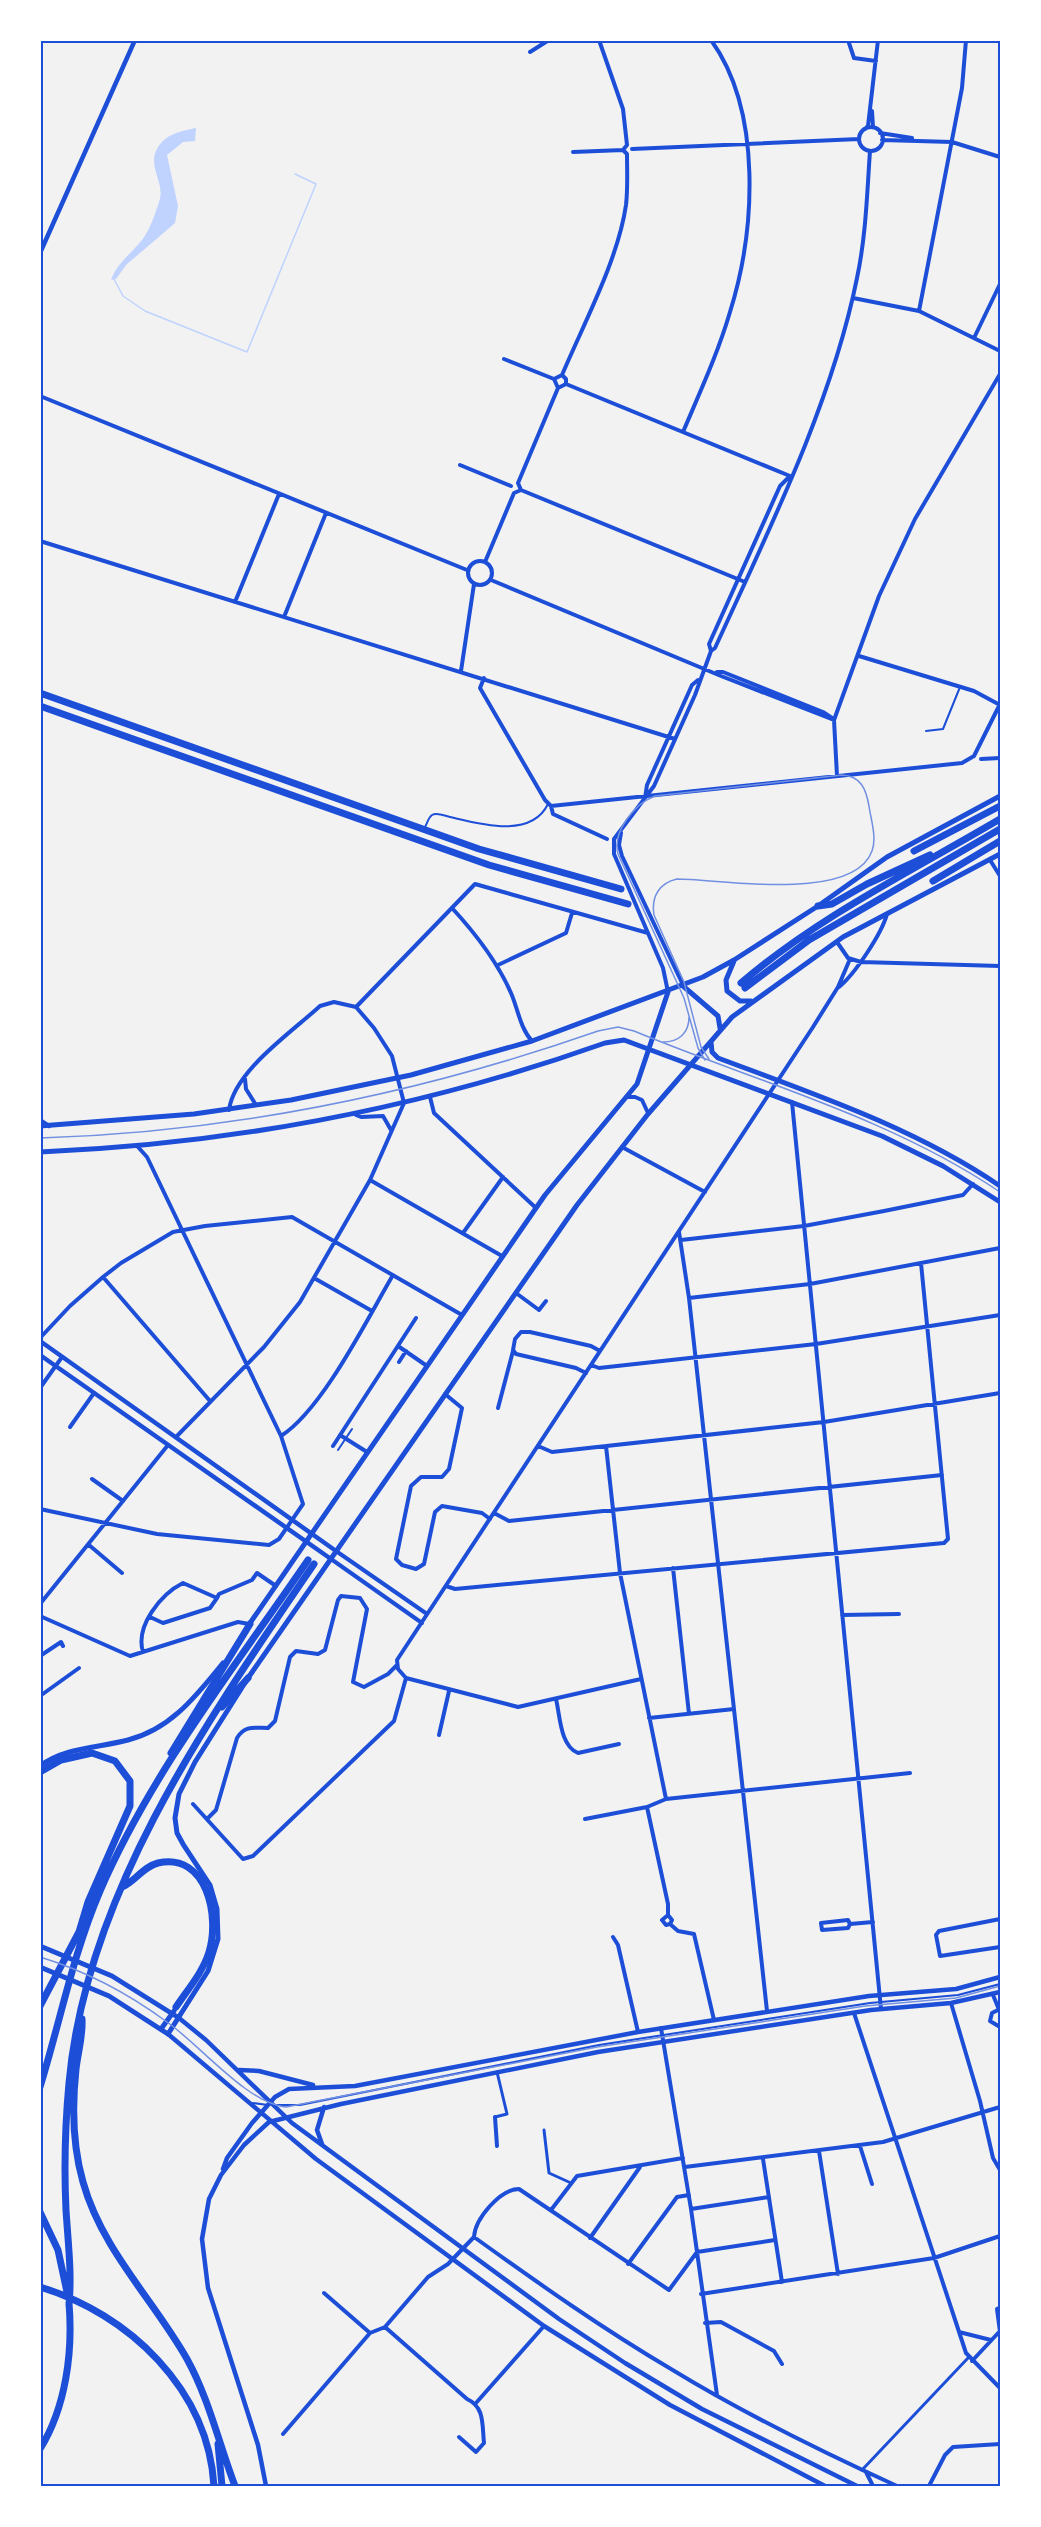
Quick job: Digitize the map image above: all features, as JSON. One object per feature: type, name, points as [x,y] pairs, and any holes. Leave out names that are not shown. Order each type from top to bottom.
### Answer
[{"type":"highway","points":[[40,693],[478,849],[621,890]]},
{"type":"highway","points":[[40,706],[478,861],[628,904]]},
{"type":"highway","points":[[914,851],[1000,806]]},
{"type":"highway","points":[[1000,819],[807,932],[773,955],[743,985],[809,940],[1000,830]]},
{"type":"highway","points":[[933,881],[1000,841]]},
{"type":"highway","points":[[818,906],[832,904],[876,880],[947,849]]},
{"type":"highway","points":[[42,2447],[55,2418],[65,2380],[70,2340],[71,2278],[65,2144],[69,2083],[82,2008],[96,1954],[150,1825],[202,1733],[311,1562],[159,1777]]},
{"type":"highway","points":[[40,2006],[142,1805],[204,1696],[250,1624]]},
{"type":"highway","points":[[202,1733],[249,1678]]},
{"type":"highway","points":[[40,1772],[61,1760],[92,1753],[115,1761],[130,1781],[130,1806],[88,1902],[79,1932]]},
{"type":"highway","points":[[124,1886],[147,1868],[169,1862],[189,1868],[204,1884],[213,1918],[210,1950],[200,1971],[174,2010]]},
{"type":"highway","points":[[40,2087],[74,1967],[99,1893]]},
{"type":"highway","points":[[82,2008],[74,2097],[75,2127],[83,2182],[104,2235],[186,2357],[209,2409],[234,2484]]},
{"type":"highway","points":[[40,2212],[58,2250],[69,2305]]},
{"type":"highway","points":[[43,2288],[95,2309],[132,2335],[170,2374],[198,2422],[211,2464],[214,2487]]},
{"type":"highway","points":[[209,2409],[218,2445],[222,2487]]},
{"type":"main road","points":[[40,1126],[129,1121],[229,1110],[398,1078],[532,1041],[683,986],[734,960],[818,906],[888,857],[1000,796]]},
{"type":"main road","points":[[42,1967],[109,1996],[168,2034],[212,1964],[219,1929],[217,1910],[210,1885],[177,1833],[176,1806],[195,1762],[249,1678],[516,1293],[621,1147],[720,1029],[753,1001],[837,941],[1000,854]]},
{"type":"main road","points":[[734,960],[726,980],[727,991],[740,1001],[753,1001]]},
{"type":"main road","points":[[683,986],[718,1016],[720,1029]]},
{"type":"main road","points":[[40,1766],[66,1752],[130,1740],[166,1724],[197,1695],[250,1624],[536,1208],[642,1076],[668,992]]},
{"type":"main road","points":[[711,1040],[712,1052],[718,1058],[778,1080],[927,1143],[1000,1186]]},
{"type":"main road","points":[[40,1152],[138,1147],[242,1134],[356,1114],[430,1097],[537,1067],[612,1041],[630,1041],[893,1140],[973,1183],[1000,1202]]},
{"type":"main road","points":[[40,1946],[112,1976],[174,2010],[179,2018]]},
{"type":"main road","points":[[161,2029],[174,2010]]},
{"type":"street","points":[[40,254],[135,40]]},
{"type":"street","points":[[530,52],[549,40]]},
{"type":"street","points":[[599,40],[623,109],[627,145],[623,150]]},
{"type":"street","points":[[683,432],[724,332],[740,270],[747,220],[747,145],[738,94],[730,72],[711,40]]},
{"type":"street","points":[[848,40],[854,58],[876,61]]},
{"type":"street","points":[[859,139],[868,126],[878,40]]},
{"type":"street","points":[[919,311],[962,88],[966,40]]},
{"type":"street","points":[[872,93],[873,128]]},
{"type":"street","points":[[865,129],[873,128],[880,133],[907,136],[916,140]]},
{"type":"street","points":[[859,139],[863,148],[870,151],[880,147],[882,140],[880,133]]},
{"type":"street","points":[[627,145],[632,149],[859,139]]},
{"type":"street","points":[[882,140],[952,142],[1000,157]]},
{"type":"street","points":[[554,379],[562,375],[615,245],[626,206],[627,154],[632,149]]},
{"type":"street","points":[[573,152],[623,150],[627,154]]},
{"type":"street","points":[[645,798],[647,785],[692,686],[698,680],[711,651],[715,648],[787,489],[828,379],[853,298],[865,226],[870,151]]},
{"type":"street","points":[[974,338],[1000,284]]},
{"type":"street","points":[[853,298],[919,311],[1000,351]]},
{"type":"street","points":[[504,358],[554,379],[558,388]]},
{"type":"street","points":[[562,375],[566,379],[566,384]]},
{"type":"street","points":[[837,776],[834,720],[879,596],[902,544],[1000,375]]},
{"type":"street","points":[[520,490],[518,483],[558,388],[566,384],[790,476]]},
{"type":"street","points":[[40,396],[467,570]]},
{"type":"street","points":[[460,465],[511,486],[514,493]]},
{"type":"street","points":[[711,651],[709,644],[738,579],[780,486],[790,476]]},
{"type":"street","points":[[511,486],[518,483]]},
{"type":"street","points":[[485,562],[514,493],[520,490],[745,582]]},
{"type":"street","points":[[235,602],[279,494]]},
{"type":"street","points":[[284,617],[326,513]]},
{"type":"street","points":[[40,542],[461,670],[675,739]]},
{"type":"street","points":[[467,570],[476,562],[485,562],[492,569],[491,580]]},
{"type":"street","points":[[461,670],[474,584],[468,577],[467,570]]},
{"type":"street","points":[[474,584],[483,584],[491,580],[834,720]]},
{"type":"street","points":[[550,805],[645,798],[965,763],[974,756],[1000,704],[960,687],[859,656]]},
{"type":"street","points":[[484,678],[480,688],[553,813],[560,819],[607,839]]},
{"type":"street","points":[[668,992],[663,968],[614,854],[614,839],[654,786],[698,687],[698,680]]},
{"type":"street","points":[[981,759],[1000,758]]},
{"type":"street","points":[[622,829],[619,845],[622,856],[683,986]]},
{"type":"street","points":[[990,860],[1000,876]]},
{"type":"street","points":[[356,1007],[476,884],[648,933]]},
{"type":"street","points":[[452,908],[498,965],[512,994],[525,1033],[532,1041]]},
{"type":"street","points":[[498,965],[566,933],[572,913]]},
{"type":"street","points":[[838,987],[861,962],[887,914]]},
{"type":"street","points":[[837,941],[850,959],[861,962],[1000,966]]},
{"type":"street","points":[[208,1818],[216,1810],[237,1738],[245,1729],[255,1726],[268,1728],[275,1721],[290,1657],[297,1651],[318,1654],[325,1650],[341,1596],[360,1598],[368,1609],[353,1682],[364,1687],[388,1674],[397,1665],[397,1660],[838,987],[850,959]]},
{"type":"street","points":[[176,1437],[284,1324],[314,1278],[370,1180],[404,1103],[398,1078],[386,1047],[356,1007],[334,1002],[320,1006],[250,1069],[233,1094],[229,1110]]},
{"type":"street","points":[[244,1078],[246,1089],[256,1105]]},
{"type":"street","points":[[430,1097],[434,1113],[536,1208]]},
{"type":"street","points":[[627,1097],[642,1100],[648,1114]]},
{"type":"street","points":[[792,1102],[881,2009]]},
{"type":"street","points":[[356,1114],[361,1117],[383,1116],[392,1131]]},
{"type":"street","points":[[40,1120],[49,1126]]},
{"type":"street","points":[[40,1509],[182,1538],[269,1545],[279,1539],[303,1501],[281,1436],[248,1364],[147,1157],[138,1147]]},
{"type":"street","points":[[621,1147],[705,1192]]},
{"type":"street","points":[[463,1233],[503,1177]]},
{"type":"street","points":[[370,1180],[502,1256]]},
{"type":"street","points":[[681,1240],[804,1226],[963,1195],[973,1183]]},
{"type":"street","points":[[427,1614],[292,1521],[40,1340],[70,1306],[103,1277],[139,1251],[182,1228],[292,1217],[462,1315]]},
{"type":"street","points":[[679,1231],[689,1298],[767,2012]]},
{"type":"street","points":[[689,1298],[810,1284],[1000,1248]]},
{"type":"street","points":[[446,1586],[455,1589],[944,1543],[948,1539],[921,1263]]},
{"type":"street","points":[[281,1436],[291,1430],[328,1383],[393,1275]]},
{"type":"street","points":[[103,1277],[210,1401]]},
{"type":"street","points":[[314,1278],[372,1311]]},
{"type":"street","points":[[516,1293],[539,1310],[546,1301]]},
{"type":"street","points":[[591,1365],[599,1368],[816,1344],[1000,1315]]},
{"type":"street","points":[[333,1446],[416,1318]]},
{"type":"street","points":[[498,1408],[517,1334],[525,1331],[591,1346],[600,1351]]},
{"type":"street","points":[[398,1346],[427,1366]]},
{"type":"street","points":[[513,1350],[519,1355],[576,1368],[586,1373]]},
{"type":"street","points":[[399,1362],[406,1351]]},
{"type":"street","points":[[40,1354],[422,1623]]},
{"type":"street","points":[[40,1388],[62,1357]]},
{"type":"street","points":[[70,1427],[94,1392]]},
{"type":"street","points":[[538,1446],[552,1452],[704,1436],[824,1422],[1000,1393]]},
{"type":"street","points":[[446,1394],[462,1408],[450,1469],[442,1477],[422,1477],[411,1486],[396,1559],[402,1565],[416,1569],[424,1564],[435,1512],[442,1506],[482,1513],[490,1519]]},
{"type":"street","points":[[340,1435],[367,1452]]},
{"type":"street","points":[[41,1602],[168,1445]]},
{"type":"street","points":[[606,1446],[620,1573],[666,1799]]},
{"type":"street","points":[[494,1513],[509,1521],[942,1475]]},
{"type":"street","points":[[92,1479],[123,1501]]},
{"type":"street","points":[[89,1545],[122,1573]]},
{"type":"street","points":[[673,1568],[689,1714]]},
{"type":"street","points":[[150,1617],[163,1623],[210,1608],[219,1594],[249,1581],[257,1573],[276,1586]]},
{"type":"street","points":[[143,1652],[141,1638],[150,1617],[171,1589],[183,1583],[217,1598]]},
{"type":"street","points":[[842,1616],[899,1614]]},
{"type":"street","points":[[40,1616],[127,1655],[238,1622],[250,1624]]},
{"type":"street","points":[[40,1656],[61,1642],[63,1646]]},
{"type":"street","points":[[397,1665],[406,1678],[449,1691],[518,1707],[641,1679]]},
{"type":"street","points":[[40,1696],[79,1668]]},
{"type":"street","points":[[193,1804],[243,1859],[253,1856],[394,1721],[406,1678]]},
{"type":"street","points":[[439,1735],[449,1691]]},
{"type":"street","points":[[556,1699],[566,1742],[573,1751],[578,1753],[619,1744]]},
{"type":"street","points":[[649,1718],[734,1709]]},
{"type":"street","points":[[585,1819],[647,1807],[666,1799],[910,1773]]},
{"type":"street","points":[[647,1807],[668,1904],[668,1915],[672,1920],[670,1924]]},
{"type":"street","points":[[668,1915],[663,1917],[662,1921],[666,1925],[670,1924],[678,1931],[694,1934],[714,2020]]},
{"type":"street","points":[[1000,1919],[939,1931],[936,1935],[940,1956],[1000,1947]]},
{"type":"street","points":[[850,1924],[848,1920],[821,1923],[822,1930],[848,1928],[850,1924],[873,1922]]},
{"type":"street","points":[[613,1937],[618,1945],[638,2032]]},
{"type":"street","points":[[267,2487],[258,2445],[208,2288],[203,2265],[203,2226],[206,2210],[227,2158],[260,2114],[289,2089],[354,2086],[661,2028],[880,1995],[956,1989],[1000,1977]]},
{"type":"street","points":[[222,2175],[257,2131],[269,2122],[285,2116],[498,2072],[664,2043],[881,2009],[951,2003],[1000,1992]]},
{"type":"street","points":[[993,1995],[999,2011],[992,2013],[990,2021],[1000,2027]]},
{"type":"street","points":[[951,2003],[993,2158],[1000,2170]]},
{"type":"street","points":[[854,2013],[959,2332],[970,2360],[1000,2388]]},
{"type":"street","points":[[179,2018],[239,2070],[270,2104],[324,2147],[567,2325],[664,2387],[742,2430],[856,2487]]},
{"type":"street","points":[[661,2028],[685,2167],[717,2396]]},
{"type":"street","points":[[168,2034],[269,2122],[544,2326],[670,2405],[825,2487]]},
{"type":"street","points":[[239,2070],[259,2070],[324,2088]]},
{"type":"street","points":[[497,2146],[495,2117],[507,2114],[498,2072]]},
{"type":"street","points":[[324,2107],[317,2130],[324,2147]]},
{"type":"street","points":[[685,2167],[759,2156],[763,2159],[896,2140],[1000,2107]]},
{"type":"street","points":[[544,2130],[549,2174],[571,2182]]},
{"type":"street","points":[[860,2146],[872,2184]]},
{"type":"street","points":[[819,2151],[838,2274]]},
{"type":"street","points":[[551,2210],[578,2176],[683,2158]]},
{"type":"street","points":[[763,2159],[782,2282]]},
{"type":"street","points":[[590,2238],[641,2166]]},
{"type":"street","points":[[284,2434],[370,2333],[385,2327],[428,2277],[453,2260],[474,2238],[477,2225],[499,2197],[512,2189],[522,2190],[669,2290],[697,2252],[776,2240]]},
{"type":"street","points":[[628,2264],[677,2197],[689,2195]]},
{"type":"street","points":[[691,2209],[769,2197]]},
{"type":"street","points":[[701,2294],[934,2258],[1000,2236]]},
{"type":"street","points":[[474,2238],[587,2317],[717,2396],[897,2487]]},
{"type":"street","points":[[324,2293],[370,2333]]},
{"type":"street","points":[[864,2470],[1000,2331],[997,2309],[1000,2308]]},
{"type":"street","points":[[705,2323],[722,2322],[774,2351],[782,2364]]},
{"type":"street","points":[[476,2403],[544,2326]]},
{"type":"street","points":[[385,2327],[466,2399],[476,2403],[481,2413],[484,2443],[476,2452],[459,2437]]},
{"type":"street","points":[[959,2332],[991,2340]]},
{"type":"street","points":[[929,2487],[945,2455],[953,2447],[1000,2444]]},
{"type":"street","points":[[864,2470],[873,2487]]},
{"type":"lane","points":[[926,731],[944,729],[960,687]]},
{"type":"lane","points":[[424,830],[430,817],[436,814],[474,822],[522,825],[538,818],[550,805]]},
{"type":"lane","points":[[338,1450],[352,1429]]},
{"type":"lane","points":[[246,2102],[284,2106],[300,2105],[567,2050],[881,2002],[949,1997],[1000,1984]]},
{"type":"water","points":[[196,128],[195,141],[183,142],[167,155],[178,206],[175,223],[126,265],[116,279],[111,280],[121,264],[145,236],[156,212],[161,195],[154,162],[157,149],[169,137]]},
{"type":"waterway","points":[[114,279],[123,296],[145,311],[247,352],[316,184],[295,174]]},
{"type":"tram line","points":[[705,1060],[698,1048],[684,998],[618,854],[618,837],[626,820],[640,805],[655,796],[842,775],[854,778],[862,784],[866,794],[874,835],[872,851],[860,867],[840,877],[814,883],[784,885],[677,879],[661,887],[655,897],[654,915],[684,982],[701,1047],[709,1059]]},
{"type":"tram line","points":[[663,1042],[669,1042],[682,1036],[689,1023],[689,1017]]},
{"type":"tram line","points":[[40,1138],[182,1128],[323,1106],[462,1073],[598,1031],[618,1027],[634,1031],[868,1122],[913,1142],[1000,1192]]},
{"type":"tram line","points":[[40,1957],[90,1976],[138,2002],[180,2032],[240,2085],[256,2096],[286,2107],[597,2047],[865,2006],[956,1998],[1000,1986]]}]
